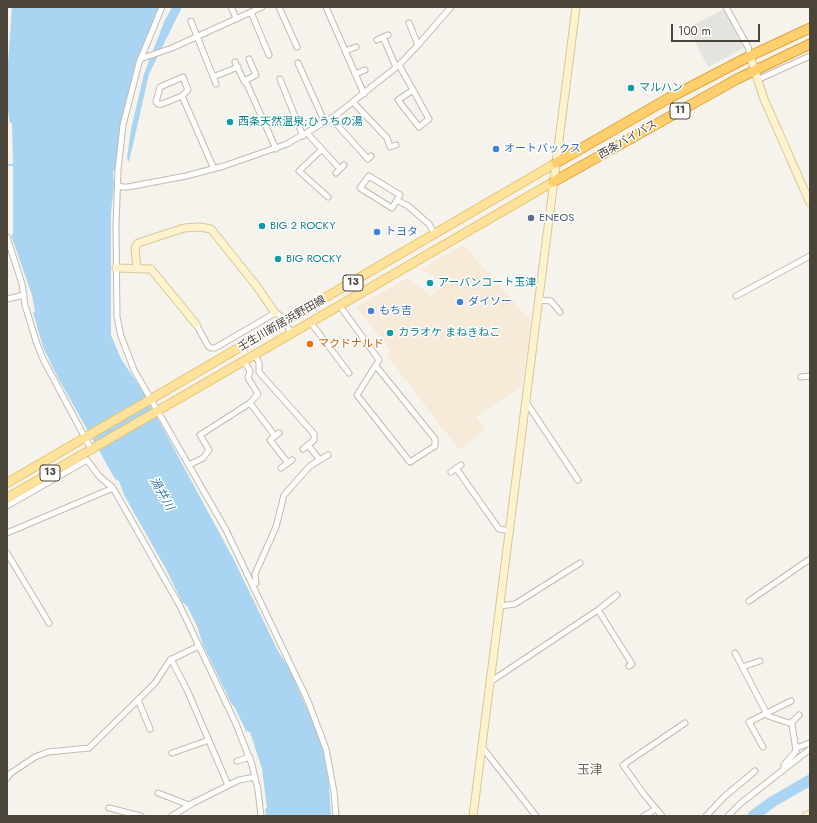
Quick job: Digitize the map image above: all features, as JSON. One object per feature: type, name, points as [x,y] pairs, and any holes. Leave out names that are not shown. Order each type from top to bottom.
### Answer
[{"type":"highway","name":"西条バイパス","points":[[556,163],[669,98],[750,56],[810,28]]},
{"type":"highway","name":"西条バイパス","points":[[553,182],[754,70],[810,44]]},
{"type":"main road","name":"壬生川新居浜野田線","points":[[7,483],[435,235],[556,163]]},
{"type":"main road","name":"壬生川新居浜野田線","points":[[7,498],[553,182]]},
{"type":"street","points":[[162,7],[140,59],[122,125],[118,185],[116,268],[117,317],[121,336],[134,370],[226,530],[316,720],[330,768],[336,816]]},
{"type":"street","points":[[231,7],[236,18]]},
{"type":"street","points":[[140,59],[160,53],[262,7]]},
{"type":"street","points":[[279,7],[297,47]]},
{"type":"street","points":[[326,7],[364,94]]},
{"type":"street","points":[[118,185],[128,187],[214,169],[276,149],[305,134],[325,123],[364,94],[397,66],[418,45],[451,7]]},
{"type":"street","points":[[473,816],[576,7]]},
{"type":"street","points":[[726,7],[748,47],[757,80],[810,203]]},
{"type":"street","points":[[251,12],[269,55]]},
{"type":"street","points":[[191,21],[216,84]]},
{"type":"street","points":[[409,23],[418,45]]},
{"type":"street","points":[[377,40],[388,35]]},
{"type":"street","points":[[383,37],[397,66],[413,90],[429,119],[419,126],[398,100],[413,90]]},
{"type":"street","points":[[345,51],[356,47]]},
{"type":"street","points":[[757,80],[810,56]]},
{"type":"street","points":[[244,81],[256,75],[249,59]]},
{"type":"street","points":[[298,63],[325,123]]},
{"type":"street","points":[[213,77],[236,64],[247,84],[276,149]]},
{"type":"street","points":[[355,74],[365,70]]},
{"type":"street","points":[[183,77],[188,90],[182,96],[162,104],[158,104],[156,102],[160,87],[183,77]]},
{"type":"street","points":[[280,79],[305,134],[340,169]]},
{"type":"street","points":[[182,96],[214,169]]},
{"type":"street","points":[[353,102],[387,138],[390,147],[396,145]]},
{"type":"street","points":[[331,118],[368,159],[371,156]]},
{"type":"street","points":[[321,150],[299,170],[328,197]]},
{"type":"street","points":[[369,176],[400,195],[397,200],[392,208],[360,188],[369,176]]},
{"type":"street","points":[[397,200],[408,206],[429,224],[435,235]]},
{"type":"street","points":[[137,269],[135,248],[138,243],[184,228],[200,227],[211,229],[258,288],[275,313],[280,314],[292,334]]},
{"type":"street","points":[[7,237],[22,284],[32,327],[43,359],[92,449]]},
{"type":"street","points":[[736,296],[810,256]]},
{"type":"street","points":[[116,268],[151,269],[196,324],[208,346],[215,348],[275,313]]},
{"type":"street","points":[[7,299],[24,295]]},
{"type":"street","points":[[539,300],[551,300],[560,312]]},
{"type":"street","points":[[340,306],[380,360],[376,366],[358,395],[410,462],[435,446],[435,438],[376,366]]},
{"type":"street","points":[[311,323],[349,373]]},
{"type":"street","points":[[255,355],[259,363],[259,372],[314,434],[314,440],[306,447],[319,460]]},
{"type":"street","points":[[189,465],[208,454],[209,450],[200,435],[250,403],[258,394],[248,378],[250,372],[244,361]]},
{"type":"street","points":[[801,377],[810,376]]},
{"type":"street","points":[[526,402],[578,480]]},
{"type":"street","points":[[250,403],[277,434],[270,440],[288,463]]},
{"type":"street","points":[[257,593],[259,590],[254,578],[255,574],[276,527],[282,498],[310,466],[328,455]]},
{"type":"street","points":[[7,506],[87,460],[99,476],[113,488],[159,567],[236,724],[250,757],[255,777],[261,816]]},
{"type":"street","points":[[281,468],[292,460]]},
{"type":"street","points":[[452,472],[459,466],[499,529],[509,531]]},
{"type":"street","points":[[7,533],[113,488]]},
{"type":"street","points":[[7,553],[49,623]]},
{"type":"street","points":[[749,600],[810,559]]},
{"type":"street","points":[[500,606],[515,604],[580,563]]},
{"type":"street","points":[[490,682],[618,595]]},
{"type":"street","points":[[598,610],[632,664],[629,666]]},
{"type":"street","points":[[7,778],[11,773],[35,757],[48,752],[89,748],[155,683],[171,659],[199,646]]},
{"type":"street","points":[[735,653],[770,718],[791,723]]},
{"type":"street","points":[[171,659],[188,692],[228,786]]},
{"type":"street","points":[[742,667],[760,661]]},
{"type":"street","points":[[138,700],[150,729]]},
{"type":"street","points":[[763,747],[746,724],[766,712],[791,701]]},
{"type":"street","points":[[791,723],[800,715]]},
{"type":"street","points":[[662,816],[623,765],[685,723]]},
{"type":"street","points":[[784,768],[784,765],[795,753],[796,748],[791,723]]},
{"type":"street","points":[[172,753],[209,740]]},
{"type":"street","points":[[796,748],[810,743]]},
{"type":"street","points":[[482,747],[536,816]]},
{"type":"street","points":[[728,816],[784,768],[810,748]]},
{"type":"street","points":[[237,761],[250,757]]},
{"type":"street","points":[[706,816],[724,797],[754,771]]},
{"type":"street","points":[[172,816],[189,805],[239,780],[255,777]]},
{"type":"street","points":[[158,793],[189,805]]},
{"type":"street","points":[[109,808],[140,816]]},
{"type":"street","points":[[644,816],[656,809]]},
{"type":"street","points":[[806,816],[810,814]]},
{"type":"shaded area","points":[[724,9],[744,48],[708,67],[688,28]]},
{"type":"shaded area","points":[[463,245],[531,321],[522,386],[476,416],[485,430],[459,450],[387,355],[391,351],[356,307],[407,278],[431,296],[443,285],[439,280],[421,269]]},
{"type":"water","points":[[12,7],[160,7],[145,40],[132,78],[120,129],[116,170],[113,171],[114,185],[111,213],[111,335],[121,359],[144,393],[234,560],[278,651],[290,670],[315,727],[323,750],[329,784],[331,816],[266,816],[265,809],[267,808],[262,769],[250,732],[246,731],[234,706],[232,705],[203,645],[197,626],[187,606],[182,602],[166,569],[124,495],[119,481],[115,479],[57,376],[43,347],[33,313],[35,311],[32,295],[11,235],[13,234],[12,123],[10,123],[7,105],[7,78]]},
{"type":"water","points":[[172,7],[182,7],[149,74],[129,162],[127,158],[131,129],[144,74],[164,22]]},
{"type":"waterway","points":[[7,165],[13,165]]},
{"type":"waterway","name":"渦井川","points":[[753,816],[772,802],[810,780]]},
{"type":"place","name":"マルハン","points":[[631,88]]},
{"type":"place","name":"西条天然温泉;ひうちの湯","points":[[230,122]]},
{"type":"place","name":"オートバックス","points":[[496,149]]},
{"type":"place","name":"ENEOS","points":[[531,218]]},
{"type":"place","name":"BIG 2 ROCKY","points":[[262,226]]},
{"type":"place","name":"トヨタ","points":[[377,232]]},
{"type":"place","name":"BIG ROCKY","points":[[278,259]]},
{"type":"place","name":"アーバンコート玉津","points":[[430,283]]},
{"type":"place","name":"ダイソー","points":[[460,302]]},
{"type":"place","name":"もち吉","points":[[371,311]]},
{"type":"place","name":"カラオケ まねきねこ","points":[[390,333]]},
{"type":"place","name":"マクドナルド","points":[[310,344]]},
{"type":"district","name":"玉津","points":[[590,771]]}]
